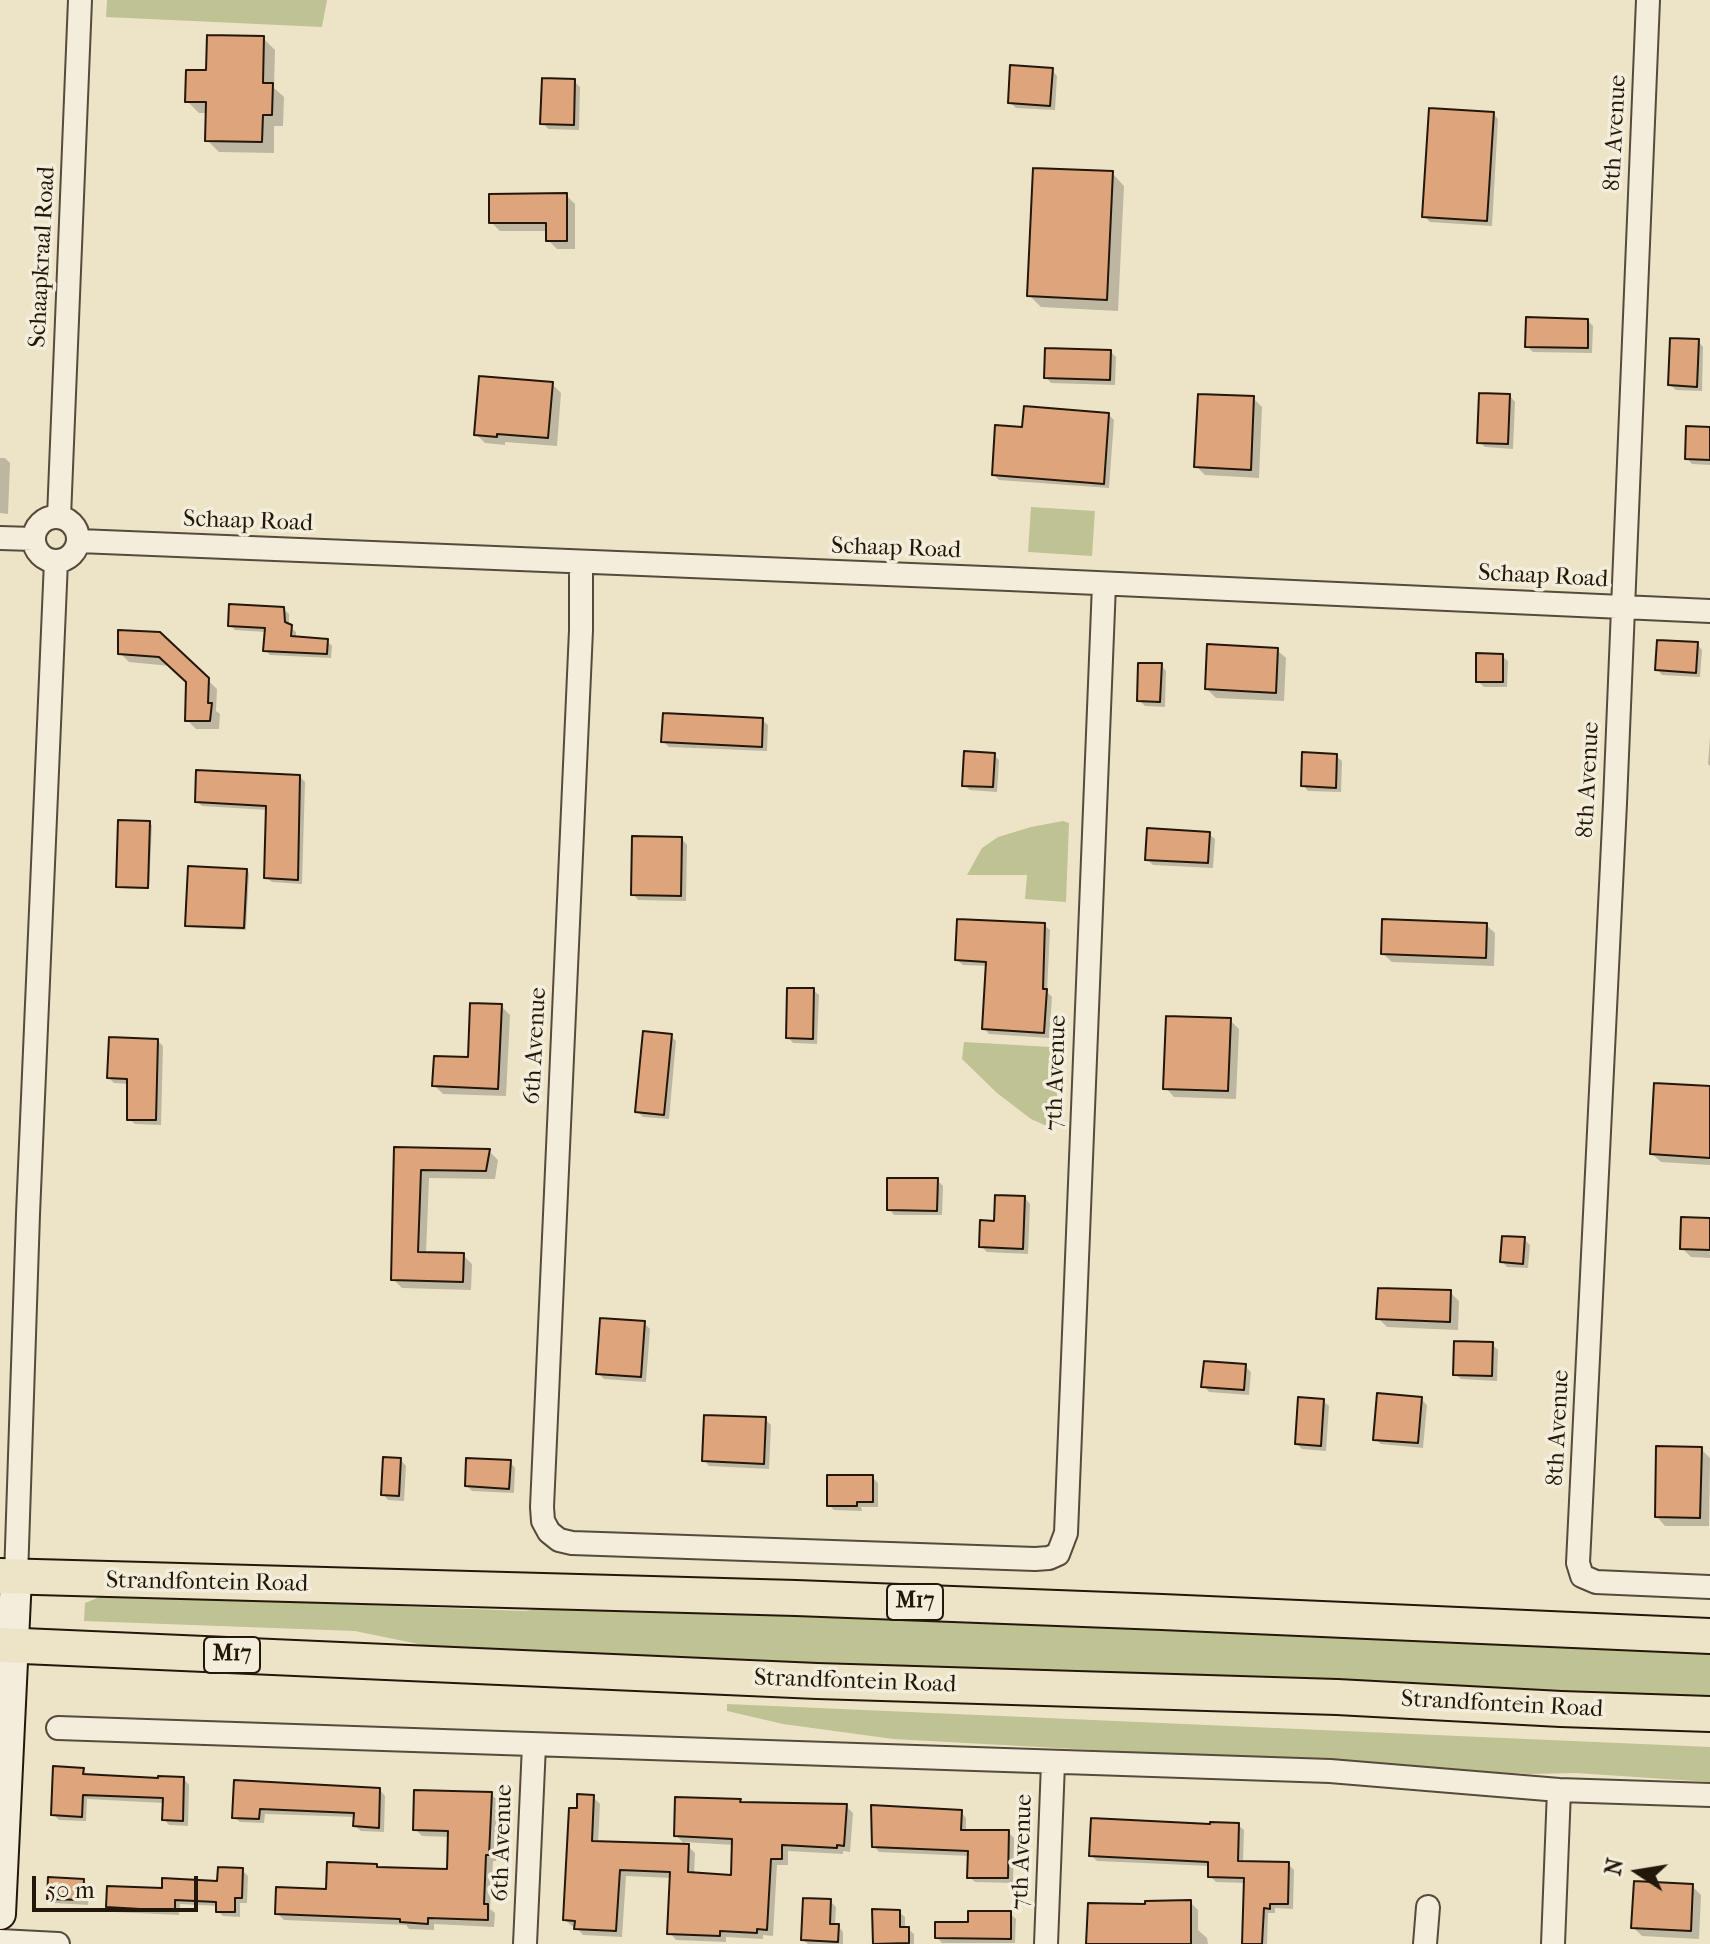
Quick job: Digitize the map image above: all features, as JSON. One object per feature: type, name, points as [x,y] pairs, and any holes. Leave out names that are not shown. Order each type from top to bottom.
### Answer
[{"type":"main road","name":"Strandfontein Road","points":[[8,1577],[796,1598],[1710,1636]]},
{"type":"main road","points":[[0,1914],[8,1577]]},
{"type":"main road","name":"Strandfontein Road","points":[[6,1645],[802,1680],[1337,1697],[1710,1714]]},
{"type":"street","name":"Schaapkraal Road","points":[[59,517],[80,0]]},
{"type":"street","name":"8th Avenue","points":[[1648,0],[1578,1563],[1582,1576],[1596,1582],[1710,1587]]},
{"type":"street","points":[[59,517],[67,519],[73,526],[79,541],[76,550],[63,561],[56,561],[41,555],[33,539],[35,532],[49,518],[59,517]]},
{"type":"street","points":[[0,538],[33,539]]},
{"type":"street","name":"Schaap Road","points":[[79,541],[1710,611]]},
{"type":"street","points":[[8,1577],[31,1152],[56,561]]},
{"type":"street","name":"6th Avenue","points":[[581,562],[581,630],[543,1521],[549,1532],[559,1540],[572,1543],[1049,1558]]},
{"type":"street","name":"7th Avenue","points":[[1049,1558],[1058,1554],[1066,1533],[1104,584]]},
{"type":"street","points":[[58,1728],[1330,1771],[1559,1790],[1710,1795]]},
{"type":"street","name":"6th Avenue","points":[[525,1944],[534,1745]]},
{"type":"street","name":"7th Avenue","points":[[1046,1944],[1053,1763]]},
{"type":"street","points":[[1553,1944],[1559,1790]]},
{"type":"street","points":[[1425,1944],[1428,1907]]},
{"type":"street","points":[[0,1941],[58,1944]]},
{"type":"green space","points":[[107,0],[327,0],[322,27],[106,17]]},
{"type":"green space","points":[[1031,507],[1095,511],[1092,556],[1028,552]]},
{"type":"green space","points":[[1063,821],[1069,823],[1066,902],[1025,899],[1027,875],[967,875],[982,848],[998,837]]},
{"type":"green space","points":[[964,1042],[1051,1047],[1058,1052],[1056,1126],[1049,1127],[1031,1119],[997,1093],[962,1059]]},
{"type":"green space","points":[[105,1595],[525,1611],[552,1607],[1135,1627],[1710,1653],[1710,1699],[447,1650],[355,1631],[84,1621],[85,1603]]},
{"type":"green space","points":[[727,1704],[1710,1747],[1710,1782],[893,1739],[783,1724],[727,1711]]},
{"type":"building","points":[[207,35],[264,36],[263,83],[273,83],[272,115],[263,115],[262,142],[205,141],[206,102],[185,102],[186,70],[206,70]]},
{"type":"building","points":[[1010,65],[1053,68],[1050,106],[1008,103]]},
{"type":"building","points":[[542,78],[575,79],[574,125],[540,124]]},
{"type":"building","points":[[1429,108],[1494,112],[1487,221],[1422,217]]},
{"type":"building","points":[[1033,168],[1113,171],[1107,300],[1027,296]]},
{"type":"building","points":[[567,193],[567,241],[546,241],[546,223],[489,223],[489,194]]},
{"type":"building","points":[[1526,317],[1588,319],[1588,348],[1525,347]]},
{"type":"building","points":[[1670,338],[1699,339],[1697,387],[1668,385]]},
{"type":"building","points":[[1045,348],[1111,350],[1110,380],[1044,378]]},
{"type":"building","points":[[479,376],[553,382],[548,438],[474,435]]},
{"type":"building","points":[[1479,393],[1510,394],[1508,444],[1477,443]]},
{"type":"building","points":[[1198,394],[1254,396],[1251,470],[1194,467]]},
{"type":"building","points":[[1024,406],[1109,413],[1104,484],[992,475],[995,425],[1022,427]]},
{"type":"building","points":[[1686,426],[1710,427],[1710,460],[1685,459]]},
{"type":"building","points":[[229,604],[284,607],[285,622],[292,625],[291,636],[328,639],[327,654],[263,651],[265,628],[228,626]]},
{"type":"building","points":[[118,630],[160,632],[209,678],[208,703],[212,703],[210,721],[185,721],[186,682],[159,657],[118,654]]},
{"type":"building","points":[[1657,640],[1698,642],[1696,673],[1655,670]]},
{"type":"building","points":[[1207,644],[1278,648],[1276,693],[1205,689]]},
{"type":"building","points":[[1476,653],[1503,654],[1503,682],[1476,682]]},
{"type":"building","points":[[1138,663],[1162,663],[1160,702],[1137,701]]},
{"type":"building","points":[[663,713],[763,718],[762,747],[661,742]]},
{"type":"building","points":[[964,751],[995,753],[993,787],[962,786]]},
{"type":"building","points":[[1302,752],[1337,754],[1336,788],[1301,786]]},
{"type":"building","points":[[196,770],[300,775],[298,880],[264,878],[266,806],[195,802]]},
{"type":"building","points":[[118,820],[150,821],[148,888],[116,887]]},
{"type":"building","points":[[1147,828],[1210,832],[1208,863],[1145,860]]},
{"type":"building","points":[[632,836],[682,837],[681,896],[631,895]]},
{"type":"building","points":[[188,866],[247,869],[244,928],[185,926]]},
{"type":"building","points":[[957,919],[1045,923],[1043,989],[1047,989],[1044,1033],[982,1029],[986,962],[955,960]]},
{"type":"building","points":[[1382,919],[1487,923],[1486,958],[1381,954]]},
{"type":"building","points":[[787,988],[814,988],[813,1039],[786,1038]]},
{"type":"building","points":[[470,1003],[502,1004],[498,1089],[432,1086],[434,1056],[468,1057]]},
{"type":"building","points":[[1166,1016],[1231,1018],[1228,1091],[1163,1089]]},
{"type":"building","points":[[643,1031],[672,1034],[664,1115],[635,1112]]},
{"type":"building","points":[[109,1037],[158,1039],[156,1120],[127,1120],[127,1079],[107,1078]]},
{"type":"building","points":[[1654,1083],[1710,1086],[1710,1158],[1650,1154]]},
{"type":"building","points":[[394,1147],[490,1149],[486,1171],[421,1170],[418,1252],[464,1253],[463,1282],[391,1280]]},
{"type":"building","points":[[887,1178],[938,1178],[937,1211],[887,1210]]},
{"type":"building","points":[[995,1195],[1025,1196],[1023,1249],[979,1247],[980,1220],[994,1221]]},
{"type":"building","points":[[1681,1217],[1710,1218],[1710,1250],[1680,1249]]},
{"type":"building","points":[[1502,1236],[1525,1237],[1523,1264],[1500,1262]]},
{"type":"building","points":[[1378,1288],[1451,1290],[1450,1322],[1376,1319]]},
{"type":"building","points":[[600,1318],[645,1321],[641,1377],[596,1374]]},
{"type":"building","points":[[1454,1341],[1493,1342],[1492,1376],[1453,1375]]},
{"type":"building","points":[[1204,1361],[1246,1364],[1244,1390],[1201,1387]]},
{"type":"building","points":[[1377,1393],[1422,1397],[1418,1443],[1373,1440]]},
{"type":"building","points":[[1298,1397],[1324,1399],[1321,1446],[1295,1444]]},
{"type":"building","points":[[704,1415],[766,1417],[764,1464],[702,1461]]},
{"type":"building","points":[[1656,1446],[1702,1447],[1700,1518],[1655,1517]]},
{"type":"building","points":[[383,1457],[401,1458],[399,1496],[381,1495]]},
{"type":"building","points":[[466,1458],[511,1460],[509,1489],[465,1486]]},
{"type":"building","points":[[827,1475],[873,1475],[873,1502],[857,1502],[857,1506],[827,1506]]},
{"type":"building","points":[[53,1766],[84,1768],[83,1774],[184,1777],[183,1821],[162,1820],[163,1798],[83,1795],[82,1817],[51,1815]]},
{"type":"building","points":[[234,1780],[380,1788],[379,1828],[353,1826],[354,1813],[260,1809],[259,1819],[232,1818]]},
{"type":"building","points":[[414,1790],[492,1792],[484,1904],[488,1904],[488,1920],[428,1918],[428,1924],[400,1922],[400,1919],[275,1914],[276,1887],[326,1889],[327,1862],[447,1869],[448,1831],[413,1830]]},
{"type":"building","points":[[577,1794],[594,1795],[592,1841],[689,1844],[688,1872],[731,1875],[732,1839],[674,1836],[675,1797],[847,1804],[844,1846],[782,1845],[782,1859],[771,1859],[767,1930],[757,1929],[757,1933],[720,1931],[720,1936],[667,1934],[670,1872],[620,1870],[616,1931],[574,1929],[575,1921],[563,1920],[569,1808],[577,1808]]},
{"type":"building","points":[[871,1805],[962,1810],[961,1830],[1009,1830],[1008,1878],[967,1878],[968,1851],[872,1847]]},
{"type":"building","points":[[1091,1818],[1239,1823],[1238,1861],[1289,1862],[1288,1904],[1270,1904],[1270,1909],[1264,1908],[1262,1944],[1242,1944],[1244,1878],[1208,1877],[1208,1862],[1089,1856]]},
{"type":"building","points":[[218,1867],[243,1868],[242,1898],[235,1898],[235,1912],[216,1912],[216,1902],[175,1900],[175,1911],[106,1907],[107,1886],[162,1888],[162,1878],[217,1881]]},
{"type":"building","points":[[48,1877],[84,1879],[83,1900],[47,1899]]},
{"type":"building","points":[[1634,1881],[1693,1884],[1691,1931],[1631,1928]]},
{"type":"building","points":[[803,1898],[831,1899],[830,1924],[839,1924],[838,1942],[801,1940]]},
{"type":"building","points":[[1191,1900],[1191,1944],[1086,1944],[1088,1903],[1145,1904],[1145,1901]]},
{"type":"building","points":[[872,1909],[900,1910],[900,1927],[909,1927],[909,1943],[873,1944]]},
{"type":"building","points":[[968,1911],[1011,1911],[1011,1939],[935,1938],[935,1922],[968,1922]]}]
